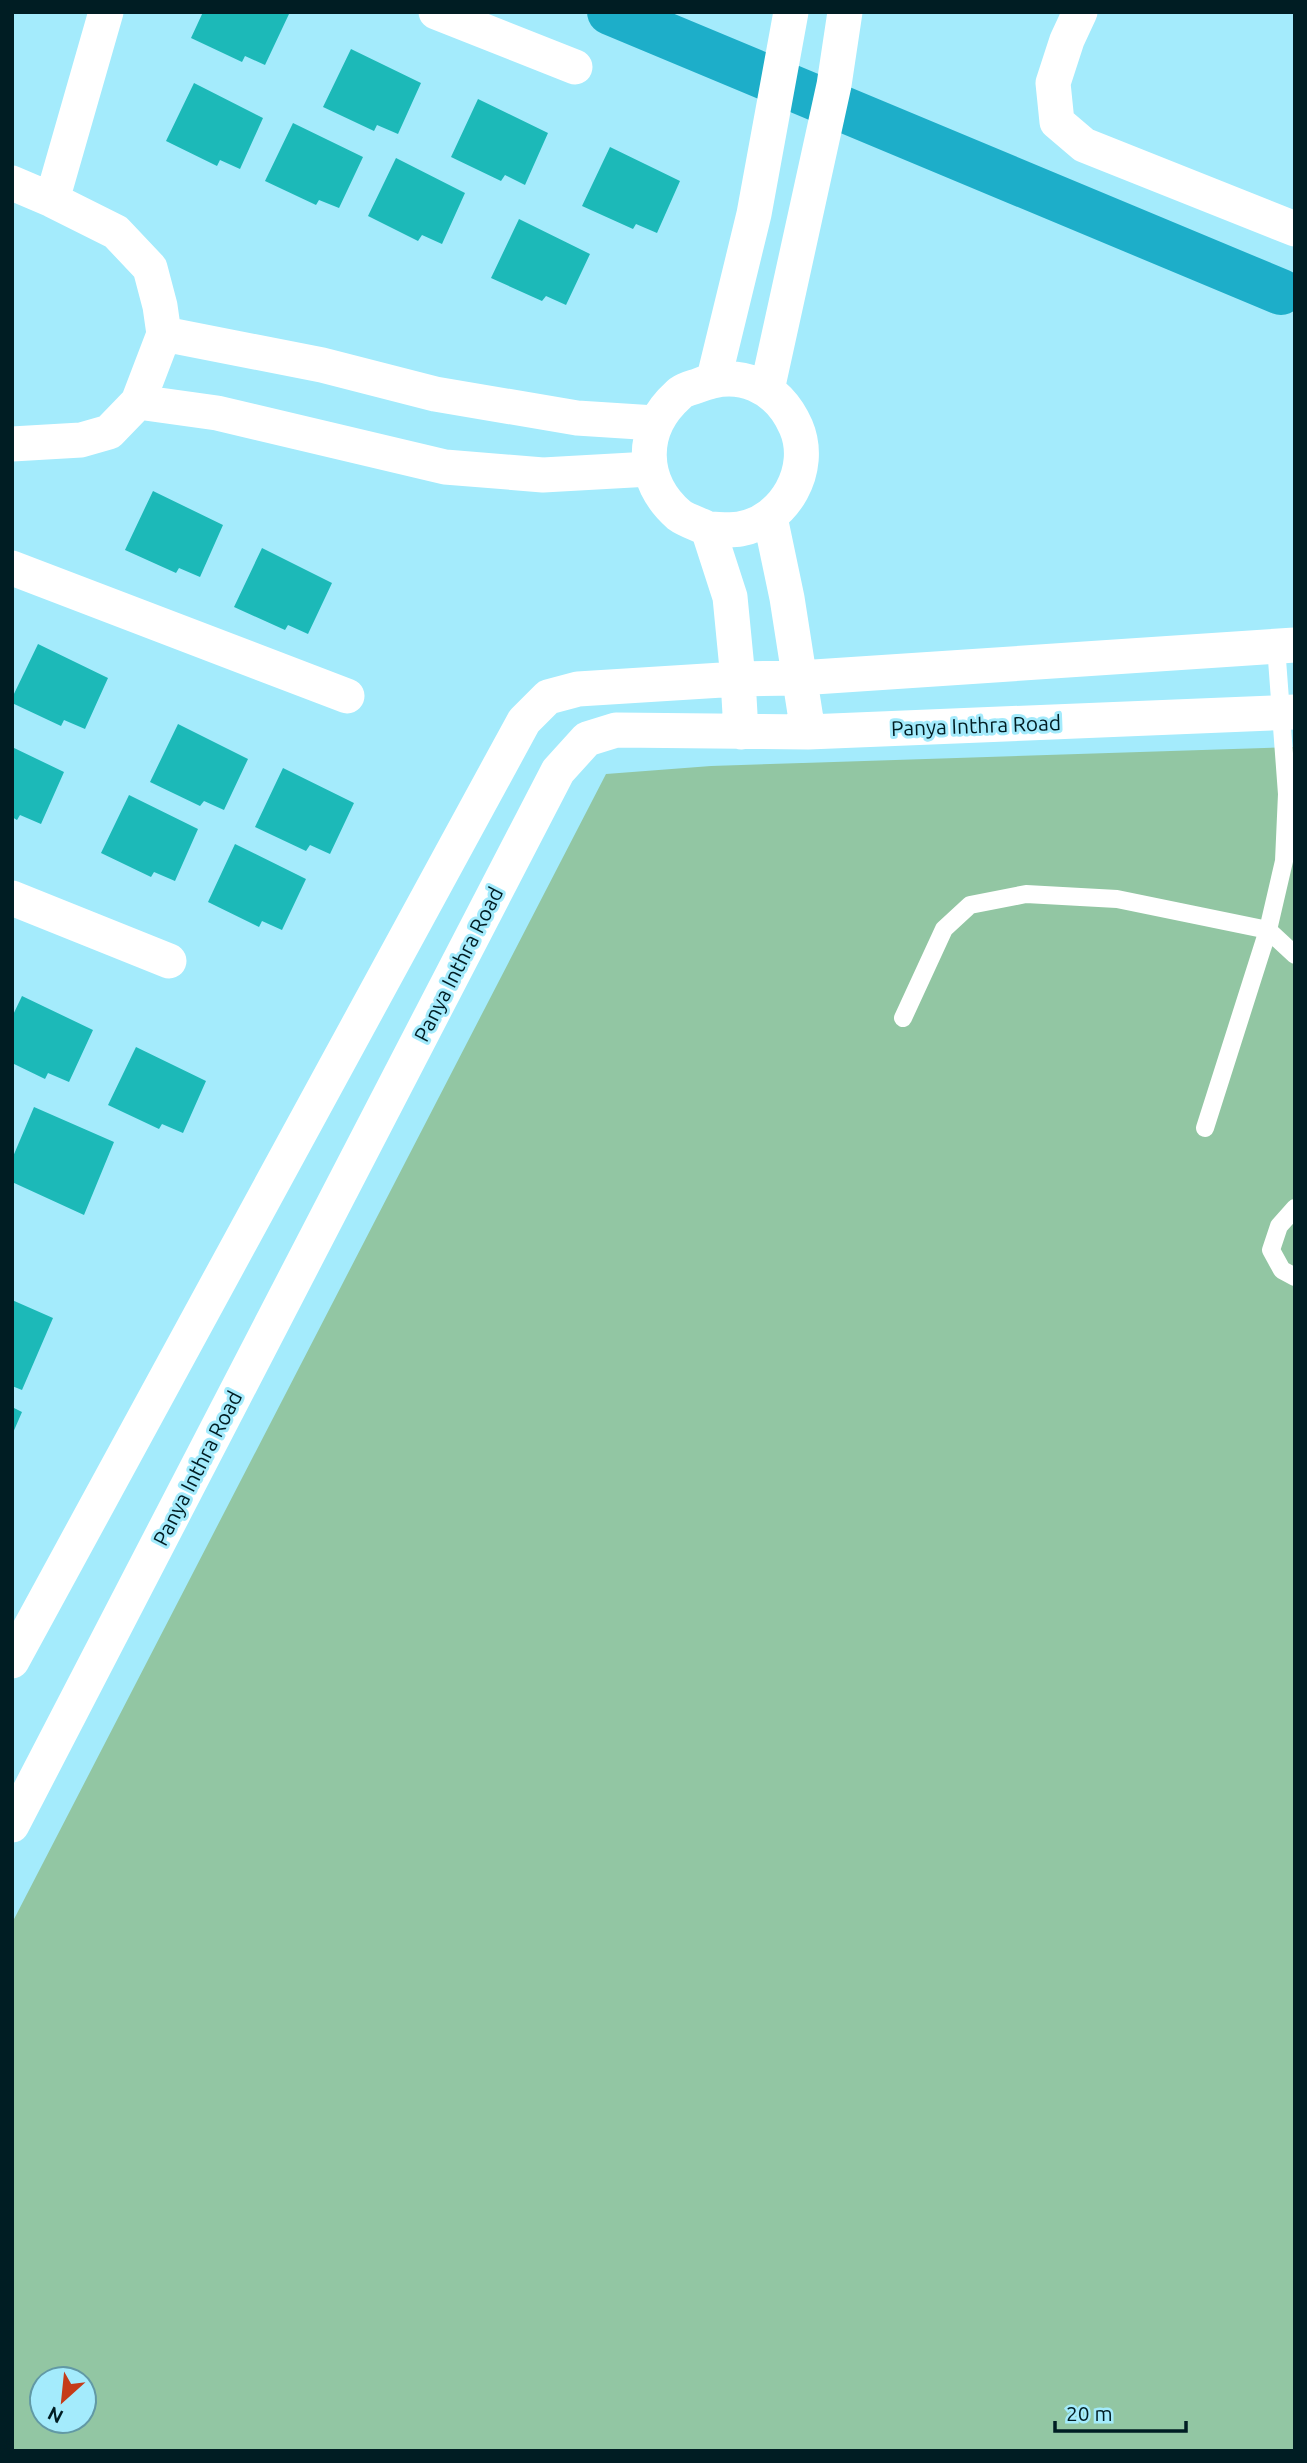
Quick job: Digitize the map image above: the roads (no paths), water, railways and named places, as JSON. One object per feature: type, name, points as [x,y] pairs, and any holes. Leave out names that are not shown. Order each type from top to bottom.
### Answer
[{"type":"street","points":[[52,200],[106,12]]},
{"type":"street","points":[[436,12],[575,67]]},
{"type":"street","points":[[714,378],[748,239],[791,12]]},
{"type":"street","points":[[768,390],[834,85],[845,12]]},
{"type":"street","points":[[1080,12],[1067,40],[1053,83],[1057,122],[1084,145],[1295,229]]},
{"type":"street","points":[[12,183],[116,232],[150,268],[164,334],[138,402],[109,432],[81,440],[12,444]]},
{"type":"street","points":[[748,239],[798,249]]},
{"type":"street","points":[[164,334],[322,365],[435,394],[577,418],[655,423]]},
{"type":"street","points":[[714,378],[742,379],[768,390],[789,411],[800,438],[801,467],[790,495],[770,517],[740,529],[708,528],[681,517],[661,496],[650,469],[649,445],[655,423],[679,393],[714,378]]},
{"type":"street","points":[[138,402],[217,413],[445,467],[543,475],[650,469]]},
{"type":"street","points":[[770,517],[787,598],[808,732]]},
{"type":"street","points":[[708,528],[730,597],[741,732]]},
{"type":"street","points":[[12,568],[347,696]]},
{"type":"street","points":[[12,1661],[524,721],[548,697],[578,689],[799,678],[1285,646]]},
{"type":"street","name":"Panya Inthra Road","points":[[12,1825],[558,771],[587,740],[617,730],[808,732],[1288,713]]},
{"type":"street","points":[[12,898],[169,961]]},
{"type":"lane","points":[[1205,1128],[1268,930],[1284,861],[1288,713],[1285,646]]},
{"type":"lane","points":[[903,1018],[944,929],[970,905],[1026,894],[1117,899],[1268,930],[1295,955]]},
{"type":"lane","points":[[1295,1208],[1279,1226],[1271,1250],[1282,1270],[1295,1277]]},
{"type":"waterway","points":[[610,12],[1281,292]]}]
